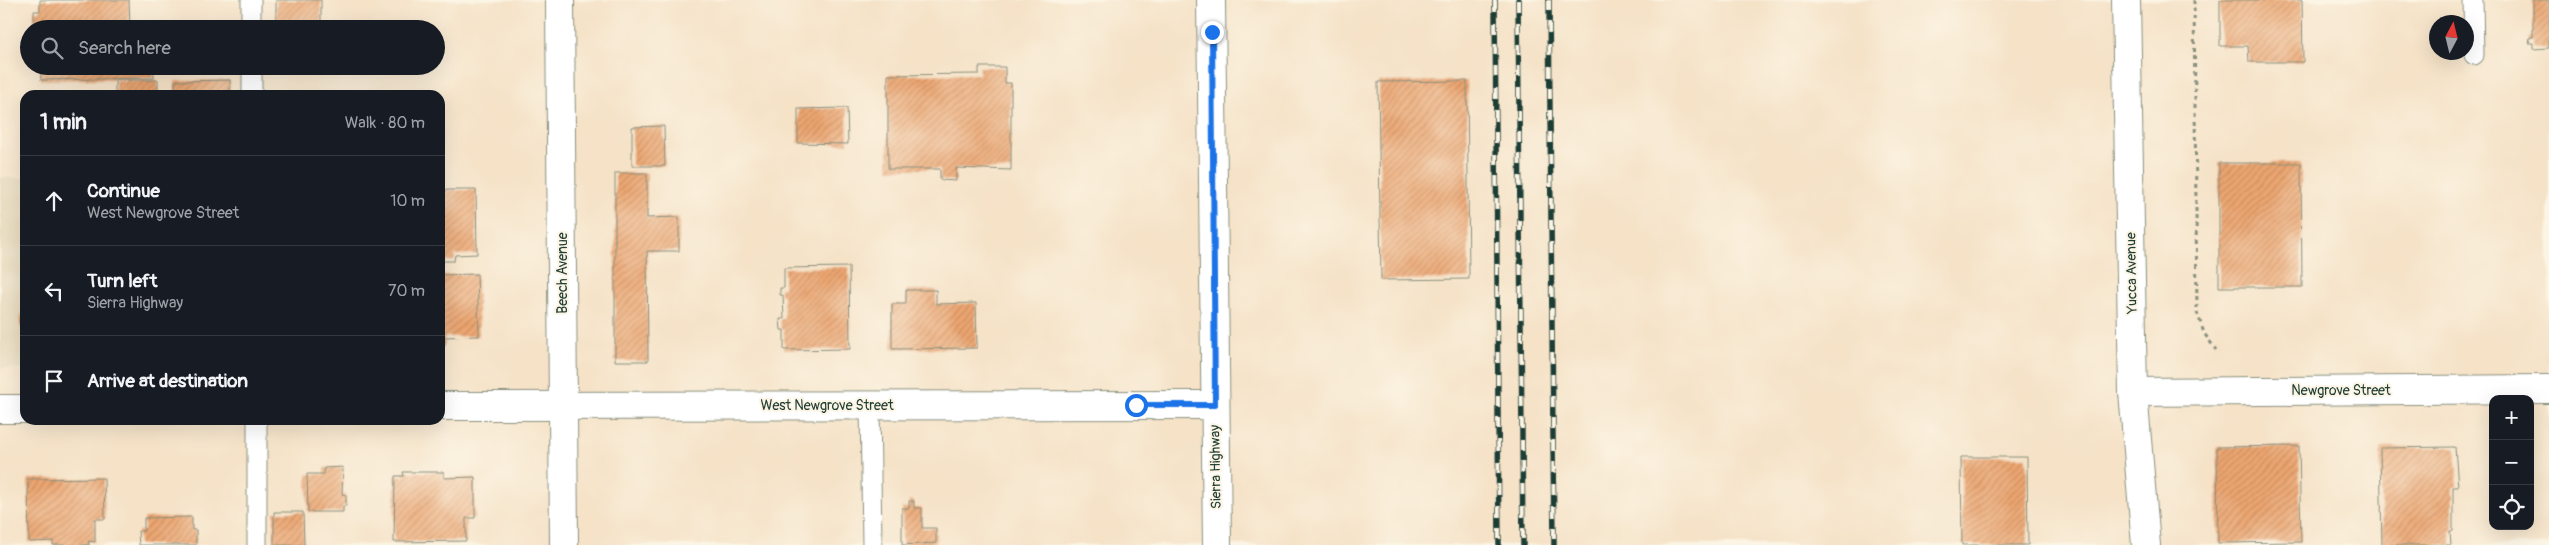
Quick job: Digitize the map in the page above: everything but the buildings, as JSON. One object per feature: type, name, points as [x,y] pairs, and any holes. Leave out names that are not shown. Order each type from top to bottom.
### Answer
[{"type":"street","name":"Beech Avenue","points":[[560,0],[564,545]]},
{"type":"street","name":"Sierra Highway","points":[[1211,0],[1217,545]]},
{"type":"street","name":"Yucca Avenue","points":[[2126,0],[2133,392],[2146,545]]},
{"type":"street","name":"Newgrove Street","points":[[2133,392],[2549,389]]},
{"type":"street","name":"West Newgrove Street","points":[[445,406],[1215,405]]},
{"type":"street","points":[[0,409],[20,409]]},
{"type":"lane","points":[[250,0],[251,20]]},
{"type":"lane","points":[[2473,0],[2473,15]]},
{"type":"lane","points":[[252,75],[252,90]]},
{"type":"lane","points":[[870,404],[872,545]]},
{"type":"lane","points":[[257,425],[257,545]]},
{"type":"path","points":[[2194,0],[2197,312],[2204,333],[2216,350]]},
{"type":"shaded area","points":[[0,178],[20,178],[20,368],[0,368]]},
{"type":"railway","points":[[1495,0],[1499,545]]},
{"type":"railway","points":[[1518,0],[1523,545]]},
{"type":"railway","points":[[1549,0],[1554,545]]},
{"type":"route","points":[[1136,405],[1215,405],[1212,32]]}]
